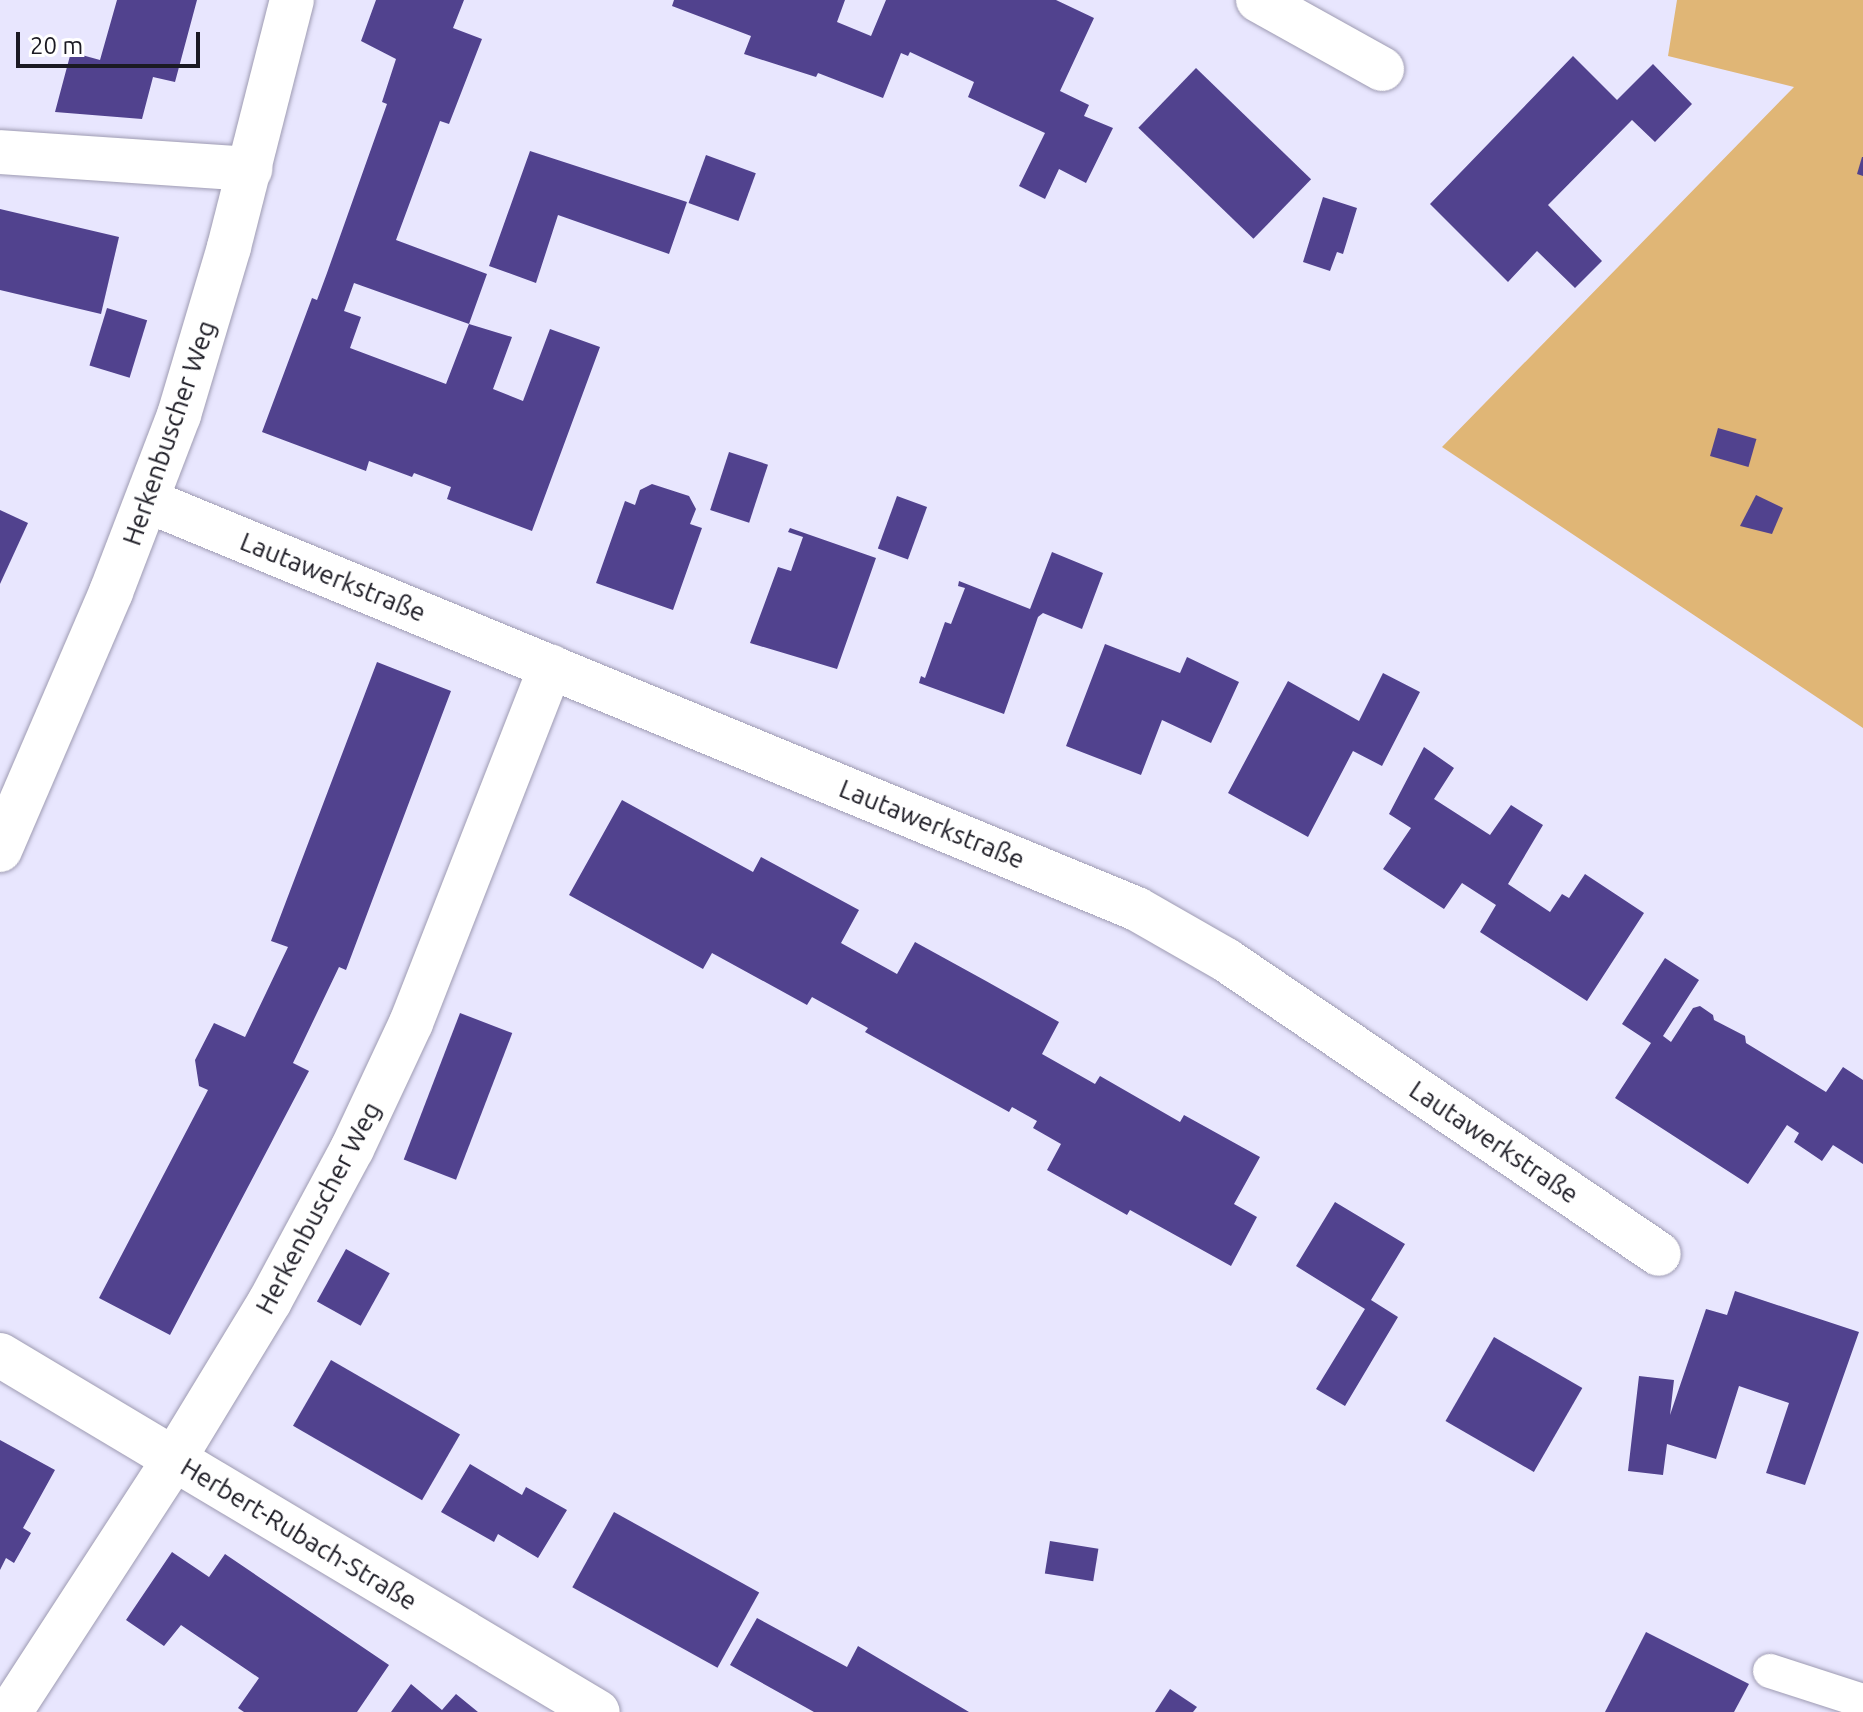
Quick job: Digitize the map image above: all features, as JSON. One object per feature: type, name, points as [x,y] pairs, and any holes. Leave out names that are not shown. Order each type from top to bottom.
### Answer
[{"type":"street","name":"Herkenbuscher Weg","points":[[0,850],[148,501],[206,332],[292,0]]},
{"type":"street","points":[[1258,0],[1382,69]]},
{"type":"street","points":[[0,152],[250,169]]},
{"type":"street","name":"Lautawerkstraße","points":[[148,501],[1090,889],[1186,934],[1659,1254]]},
{"type":"street","name":"Herkenbuscher Weg","points":[[10,1712],[174,1459],[270,1301],[377,1097],[411,1023],[551,666]]},
{"type":"street","name":"Herbert-Rubach-Straße","points":[[0,1355],[598,1712]]},
{"type":"lane","points":[[1770,1671],[1863,1701]]},
{"type":"shaded area","points":[[1677,0],[1863,0],[1863,728],[1442,447],[1794,87],[1668,56]]},
{"type":"building","points":[[117,0],[197,0],[175,82],[153,77],[142,119],[55,112],[71,52],[100,60]]},
{"type":"building","points":[[376,0],[464,0],[453,28],[482,39],[449,124],[440,121],[396,240],[487,274],[469,324],[512,337],[493,389],[523,401],[550,329],[600,347],[532,531],[447,499],[451,487],[414,473],[412,477],[369,461],[366,471],[262,432],[312,298],[317,300],[387,104],[382,102],[396,59],[361,41]],"holes":[[[354,283],[469,324],[446,384],[350,348],[361,317],[344,311]]]},
{"type":"building","points":[[674,0],[845,0],[837,22],[871,36],[886,0],[1056,0],[1094,18],[1060,91],[1089,105],[1084,116],[1113,128],[1086,183],[1059,169],[1045,199],[1019,186],[1045,133],[968,97],[974,82],[910,52],[908,56],[901,53],[883,98],[818,73],[816,77],[744,54],[751,36],[672,6]]},
{"type":"building","points":[[1573,56],[1617,100],[1653,64],[1692,104],[1655,142],[1632,120],[1548,205],[1602,261],[1575,288],[1537,251],[1508,282],[1430,204]]},
{"type":"building","points":[[1196,68],[1311,179],[1253,239],[1138,128]]},
{"type":"building","points":[[530,151],[687,202],[669,254],[558,215],[536,283],[489,266]]},
{"type":"building","points":[[706,155],[756,173],[738,221],[689,203]]},
{"type":"building","points":[[1863,157],[1863,176],[1857,174]]},
{"type":"building","points":[[1323,197],[1357,208],[1343,254],[1337,252],[1330,271],[1303,262]]},
{"type":"building","points":[[0,209],[119,237],[101,314],[0,290]]},
{"type":"building","points":[[107,308],[147,320],[130,378],[89,365]]},
{"type":"building","points":[[1718,428],[1756,439],[1748,467],[1710,456]]},
{"type":"building","points":[[729,452],[768,465],[749,523],[710,510]]},
{"type":"building","points":[[652,484],[689,496],[696,509],[690,524],[702,528],[673,610],[596,583],[625,501],[635,505],[640,490]]},
{"type":"building","points":[[1756,495],[1783,508],[1772,534],[1740,526]]},
{"type":"building","points":[[897,496],[927,507],[908,560],[878,549]]},
{"type":"building","points":[[0,510],[28,523],[0,584]]},
{"type":"building","points":[[790,528],[876,558],[837,669],[750,643],[778,567],[791,571],[803,537],[788,532]]},
{"type":"building","points":[[1052,552],[1103,573],[1082,629],[1043,613],[1038,617],[1004,714],[919,683],[921,676],[925,678],[945,622],[951,624],[965,588],[958,586],[959,581],[1030,609]]},
{"type":"building","points":[[1105,644],[1180,673],[1187,657],[1239,682],[1211,743],[1162,720],[1141,775],[1066,746]]},
{"type":"building","points":[[377,662],[451,691],[346,970],[339,967],[293,1063],[309,1071],[170,1335],[99,1298],[208,1090],[199,1086],[195,1060],[214,1023],[245,1037],[288,947],[271,941]]},
{"type":"building","points":[[1383,673],[1420,692],[1382,766],[1353,751],[1308,837],[1228,793],[1288,681],[1359,721]]},
{"type":"building","points":[[1424,747],[1454,768],[1434,799],[1490,835],[1511,805],[1543,825],[1508,884],[1550,912],[1562,894],[1569,898],[1585,874],[1644,913],[1587,1001],[1480,932],[1496,905],[1462,883],[1444,909],[1383,869],[1411,828],[1389,814]]},
{"type":"building","points":[[622,800],[753,872],[761,857],[859,910],[841,943],[897,974],[915,942],[986,981],[1059,1022],[1042,1054],[1095,1084],[1100,1076],[1180,1122],[1184,1115],[1260,1157],[1234,1204],[1257,1217],[1231,1266],[1130,1210],[1127,1215],[1047,1170],[1061,1144],[1033,1128],[1037,1121],[1012,1107],[1009,1112],[865,1032],[868,1028],[812,997],[807,1005],[712,953],[703,969],[569,895]]},
{"type":"building","points":[[1665,958],[1699,980],[1663,1036],[1671,1042],[1693,1008],[1700,1006],[1713,1015],[1714,1020],[1745,1036],[1746,1043],[1826,1092],[1843,1067],[1863,1080],[1863,1164],[1833,1145],[1822,1161],[1794,1142],[1799,1133],[1787,1125],[1748,1184],[1615,1098],[1651,1043],[1622,1024]]},
{"type":"building","points":[[460,1013],[512,1033],[456,1180],[404,1160]]},
{"type":"building","points":[[1335,1202],[1405,1244],[1371,1300],[1398,1317],[1345,1406],[1316,1389],[1365,1309],[1296,1266]]},
{"type":"building","points":[[346,1249],[390,1273],[361,1326],[317,1301]]},
{"type":"building","points":[[1735,1291],[1859,1332],[1805,1485],[1766,1473],[1789,1403],[1739,1386],[1716,1459],[1667,1444],[1663,1475],[1628,1471],[1639,1376],[1674,1380],[1670,1415],[1706,1309],[1727,1315]]},
{"type":"building","points":[[1494,1337],[1582,1388],[1534,1472],[1446,1421]]},
{"type":"building","points":[[331,1360],[460,1434],[422,1500],[293,1426]]},
{"type":"building","points":[[0,1440],[55,1470],[23,1528],[31,1533],[14,1563],[6,1558],[0,1570]]},
{"type":"building","points":[[470,1464],[522,1495],[526,1487],[567,1510],[538,1558],[498,1534],[494,1542],[441,1512]]},
{"type":"building","points":[[614,1512],[759,1592],[717,1668],[572,1587]]},
{"type":"building","points":[[1050,1541],[1098,1549],[1093,1581],[1045,1574]]},
{"type":"building","points":[[172,1552],[209,1577],[225,1554],[389,1665],[357,1712],[244,1712],[238,1708],[259,1678],[181,1625],[164,1646],[126,1620]]},
{"type":"building","points":[[757,1618],[847,1667],[858,1646],[969,1712],[814,1712],[730,1665]]},
{"type":"building","points":[[1646,1632],[1749,1684],[1734,1712],[1605,1712]]},
{"type":"building","points":[[411,1684],[442,1710],[456,1694],[478,1712],[391,1712]]},
{"type":"building","points":[[1170,1689],[1197,1707],[1193,1712],[1155,1712]]}]
